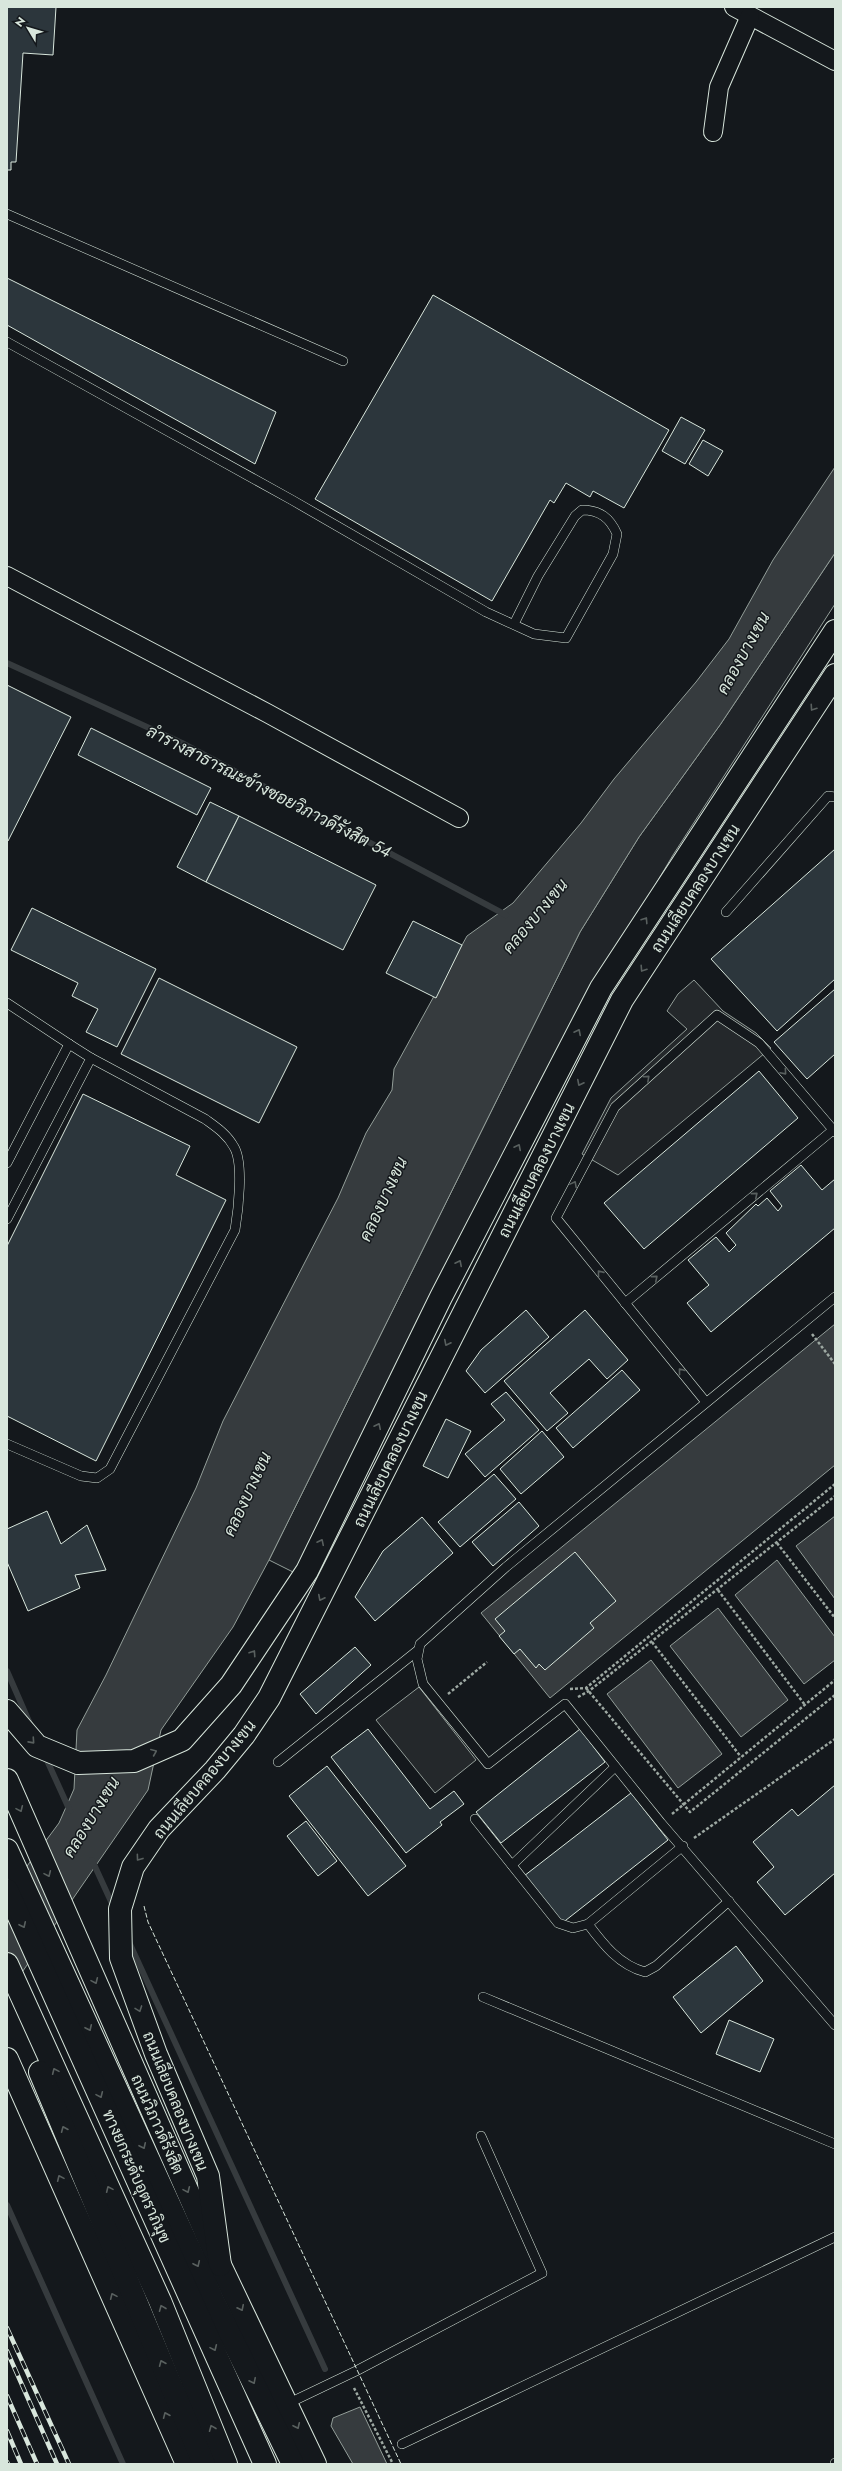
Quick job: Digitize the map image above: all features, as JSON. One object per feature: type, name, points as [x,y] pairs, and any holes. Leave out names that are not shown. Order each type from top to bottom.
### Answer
[{"type":"main road","name":"ถนนเลียบคลองบางเขน","points":[[7,1711],[37,1746],[78,1763],[134,1761],[182,1740],[231,1686],[307,1571],[441,1297],[601,988],[835,631]]},
{"type":"main road","name":"ถนนเลียบคลองบางเขน","points":[[220,2265],[208,2176],[156,2054],[121,1958],[120,1909],[133,1867],[159,1829],[215,1770],[244,1735],[269,1698],[622,1000],[835,675]]},
{"type":"main road","name":"ถนนวิภาวดีรังสิต","points":[[7,1780],[220,2265],[315,2464]]},
{"type":"main road","name":"ถนนวิภาวดีรังสิต","points":[[10,1858],[212,2298],[293,2464]]},
{"type":"main road","name":"ทางยกระดับอุตราภิมุข","points":[[7,1890],[264,2464]]},
{"type":"main road","name":"ทางยกระดับอุตราภิมุข","points":[[7,1964],[160,2301],[226,2464]]},
{"type":"main road","points":[[7,1999],[204,2464]]},
{"type":"main road","points":[[7,2059],[186,2464]]},
{"type":"street","points":[[734,7],[835,61]]},
{"type":"street","points":[[713,132],[719,87],[750,16]]},
{"type":"street","points":[[7,576],[267,713],[458,818]]},
{"type":"lane","points":[[7,214],[343,361]]},
{"type":"lane","points":[[7,342],[285,496],[486,612],[534,634],[566,638],[613,554],[617,534],[606,517],[591,510],[582,510],[575,516],[538,576],[514,624]]},
{"type":"lane","points":[[726,912],[828,796],[835,797]]},
{"type":"lane","points":[[7,1003],[91,1058],[205,1119],[222,1131],[235,1148],[240,1202],[235,1230],[110,1469],[97,1478],[81,1476],[7,1444]]},
{"type":"lane","points":[[625,1303],[834,1131],[758,1043],[717,1015],[615,1107],[556,1218],[625,1303],[705,1401]]},
{"type":"lane","points":[[7,1163],[69,1044]]},
{"type":"lane","points":[[7,1219],[91,1058]]},
{"type":"lane","points":[[278,1762],[417,1651],[420,1644],[506,1567],[705,1401],[835,1297]]},
{"type":"lane","points":[[417,1651],[423,1684],[488,1764],[565,1704],[614,1768],[661,1823],[683,1846],[835,2026]]},
{"type":"lane","points":[[512,1865],[614,1768]]},
{"type":"lane","points":[[475,1819],[558,1923],[573,1928],[588,1924],[683,1846]]},
{"type":"lane","points":[[588,1924],[611,1952],[636,1970],[645,1972],[656,1966],[729,1901]]},
{"type":"lane","points":[[483,1997],[835,2144]]},
{"type":"lane","points":[[287,2404],[347,2375],[542,2273],[481,2136]]},
{"type":"lane","points":[[402,2444],[835,2237]]},
{"type":"path","points":[[820,1345],[835,1364]]},
{"type":"path","points":[[564,1690],[586,1688],[835,1484]]},
{"type":"path","points":[[565,1704],[589,1691],[835,1496]]},
{"type":"path","points":[[777,1542],[835,1618]]},
{"type":"path","points":[[718,1590],[805,1705]]},
{"type":"path","points":[[652,1642],[741,1757]]},
{"type":"path","points":[[438,1702],[487,1662]]},
{"type":"path","points":[[661,1823],[835,1680]]},
{"type":"path","points":[[586,1688],[690,1812],[835,1695]]},
{"type":"path","points":[[683,1846],[835,1739]]},
{"type":"path","points":[[347,2375],[393,2464]]},
{"type":"shaded area","points":[[835,553],[835,604],[673,855],[571,1027],[295,1573],[269,1560],[580,932],[639,837],[720,725]]},
{"type":"shaded area","points":[[694,980],[723,1011],[756,1033],[771,1048],[618,1175],[582,1154],[611,1098],[687,1029],[667,1011],[678,994]]},
{"type":"shaded area","points":[[419,1687],[476,1760],[435,1793],[376,1720]]},
{"type":"water","name":"คลองบางเขน","points":[[835,467],[835,553],[720,725],[639,837],[580,932],[269,1560],[233,1627],[161,1730],[148,1790],[7,1994],[7,1893],[59,1823],[74,1789],[77,1730],[106,1675],[196,1488],[223,1421],[338,1198],[366,1133],[392,1090],[394,1069],[467,936],[513,903],[581,823],[614,779],[696,682],[729,639],[773,560]]},
{"type":"water","points":[[835,1324],[835,1465],[550,1698],[481,1613]]},
{"type":"water","points":[[835,1516],[835,1599],[796,1546]]},
{"type":"water","points":[[777,1560],[835,1637],[835,1660],[804,1684],[735,1595]]},
{"type":"water","points":[[718,1608],[788,1700],[741,1737],[670,1646]]},
{"type":"water","points":[[651,1660],[722,1754],[678,1788],[607,1694]]},
{"type":"water","points":[[360,2407],[387,2464],[353,2464],[331,2426],[333,2418]]},
{"type":"building","points":[[7,7],[56,7],[53,55],[23,53],[16,162],[11,162],[11,170],[7,170]]},
{"type":"building","points":[[7,278],[276,412],[255,464],[7,325]]},
{"type":"building","points":[[433,295],[669,430],[624,508],[593,491],[590,497],[566,483],[554,503],[550,500],[492,601],[315,499]]},
{"type":"building","points":[[681,417],[705,430],[685,464],[662,451]]},
{"type":"building","points":[[703,440],[723,451],[708,476],[689,464]]},
{"type":"building","points":[[7,685],[71,717],[8,841],[7,841]]},
{"type":"building","points":[[91,728],[211,788],[197,815],[78,755]]},
{"type":"building","points":[[210,802],[239,816],[206,882],[177,867]]},
{"type":"building","points":[[239,816],[376,885],[343,950],[206,882]]},
{"type":"building","points":[[835,849],[835,979],[777,1031],[711,959]]},
{"type":"building","points":[[32,908],[156,969],[117,1047],[86,1032],[98,1009],[72,996],[78,983],[11,950]]},
{"type":"building","points":[[413,921],[462,945],[436,998],[386,973]]},
{"type":"building","points":[[159,978],[297,1047],[259,1123],[121,1054]]},
{"type":"building","points":[[835,989],[835,1054],[807,1079],[774,1042]]},
{"type":"building","points":[[759,1071],[798,1118],[644,1249],[604,1203]]},
{"type":"building","points":[[83,1094],[190,1146],[176,1175],[226,1200],[96,1461],[7,1416],[7,1246]]},
{"type":"building","points":[[801,1165],[822,1190],[835,1179],[835,1228],[711,1332],[687,1303],[709,1285],[688,1260],[716,1237],[729,1252],[736,1245],[726,1233],[756,1204],[758,1206],[767,1198],[778,1211],[782,1206],[770,1191]]},
{"type":"building","points":[[526,1310],[549,1337],[485,1393],[466,1371],[481,1350]]},
{"type":"building","points":[[585,1310],[628,1360],[607,1379],[589,1359],[550,1393],[568,1413],[547,1431],[504,1381]]},
{"type":"building","points":[[622,1370],[640,1390],[573,1448],[556,1428]]},
{"type":"building","points":[[506,1392],[539,1430],[485,1477],[465,1454],[505,1420],[491,1404]]},
{"type":"building","points":[[446,1419],[471,1431],[448,1478],[423,1466]]},
{"type":"building","points":[[542,1431],[564,1457],[521,1494],[500,1469]]},
{"type":"building","points":[[494,1474],[516,1499],[460,1547],[438,1522]]},
{"type":"building","points":[[519,1502],[539,1526],[493,1566],[472,1542]]},
{"type":"building","points":[[47,1511],[61,1544],[87,1525],[106,1570],[75,1575],[80,1588],[28,1611],[7,1562],[7,1529]]},
{"type":"building","points":[[422,1517],[453,1553],[375,1621],[355,1597],[383,1551]]},
{"type":"building","points":[[575,1552],[616,1601],[590,1623],[594,1628],[545,1670],[539,1664],[536,1668],[520,1649],[514,1654],[499,1636],[505,1631],[495,1619]]},
{"type":"building","points":[[355,1647],[371,1665],[316,1714],[300,1694]]},
{"type":"building","points":[[368,1729],[430,1809],[454,1791],[464,1804],[440,1822],[442,1825],[406,1853],[331,1757]]},
{"type":"building","points":[[580,1729],[605,1762],[501,1843],[476,1812]]},
{"type":"building","points":[[327,1766],[406,1866],[368,1896],[289,1796]]},
{"type":"building","points":[[835,1785],[835,1873],[785,1915],[757,1882],[774,1867],[753,1842],[792,1809],[798,1816]]},
{"type":"building","points":[[631,1793],[668,1840],[561,1924],[524,1876]]},
{"type":"building","points":[[306,1821],[337,1861],[318,1876],[287,1836]]},
{"type":"building","points":[[736,1946],[763,1981],[701,2033],[673,1997]]},
{"type":"building","points":[[729,2020],[774,2039],[760,2072],[716,2054]]},
{"type":"waterway","name":"ลำรางสาธารณะข้างซอยวิภาวดีรังสิต 54","points":[[7,663],[182,743],[506,915]]},
{"type":"waterway","points":[[7,1671],[31,1726]]},
{"type":"waterway","points":[[45,1756],[70,1811]]},
{"type":"waterway","points":[[92,1860],[114,1908]]},
{"type":"waterway","points":[[129,1942],[325,2369]]},
{"type":"waterway","points":[[7,2205],[123,2464]]},
{"type":"railway","points":[[7,2328],[69,2464]]},
{"type":"railway","points":[[7,2351],[57,2464]]},
{"type":"railway","points":[[7,2396],[37,2464]]},
{"type":"railway","points":[[7,2431],[21,2464]]},
{"type":"fence","points":[[144,1906],[148,1922],[401,2464]]}]
